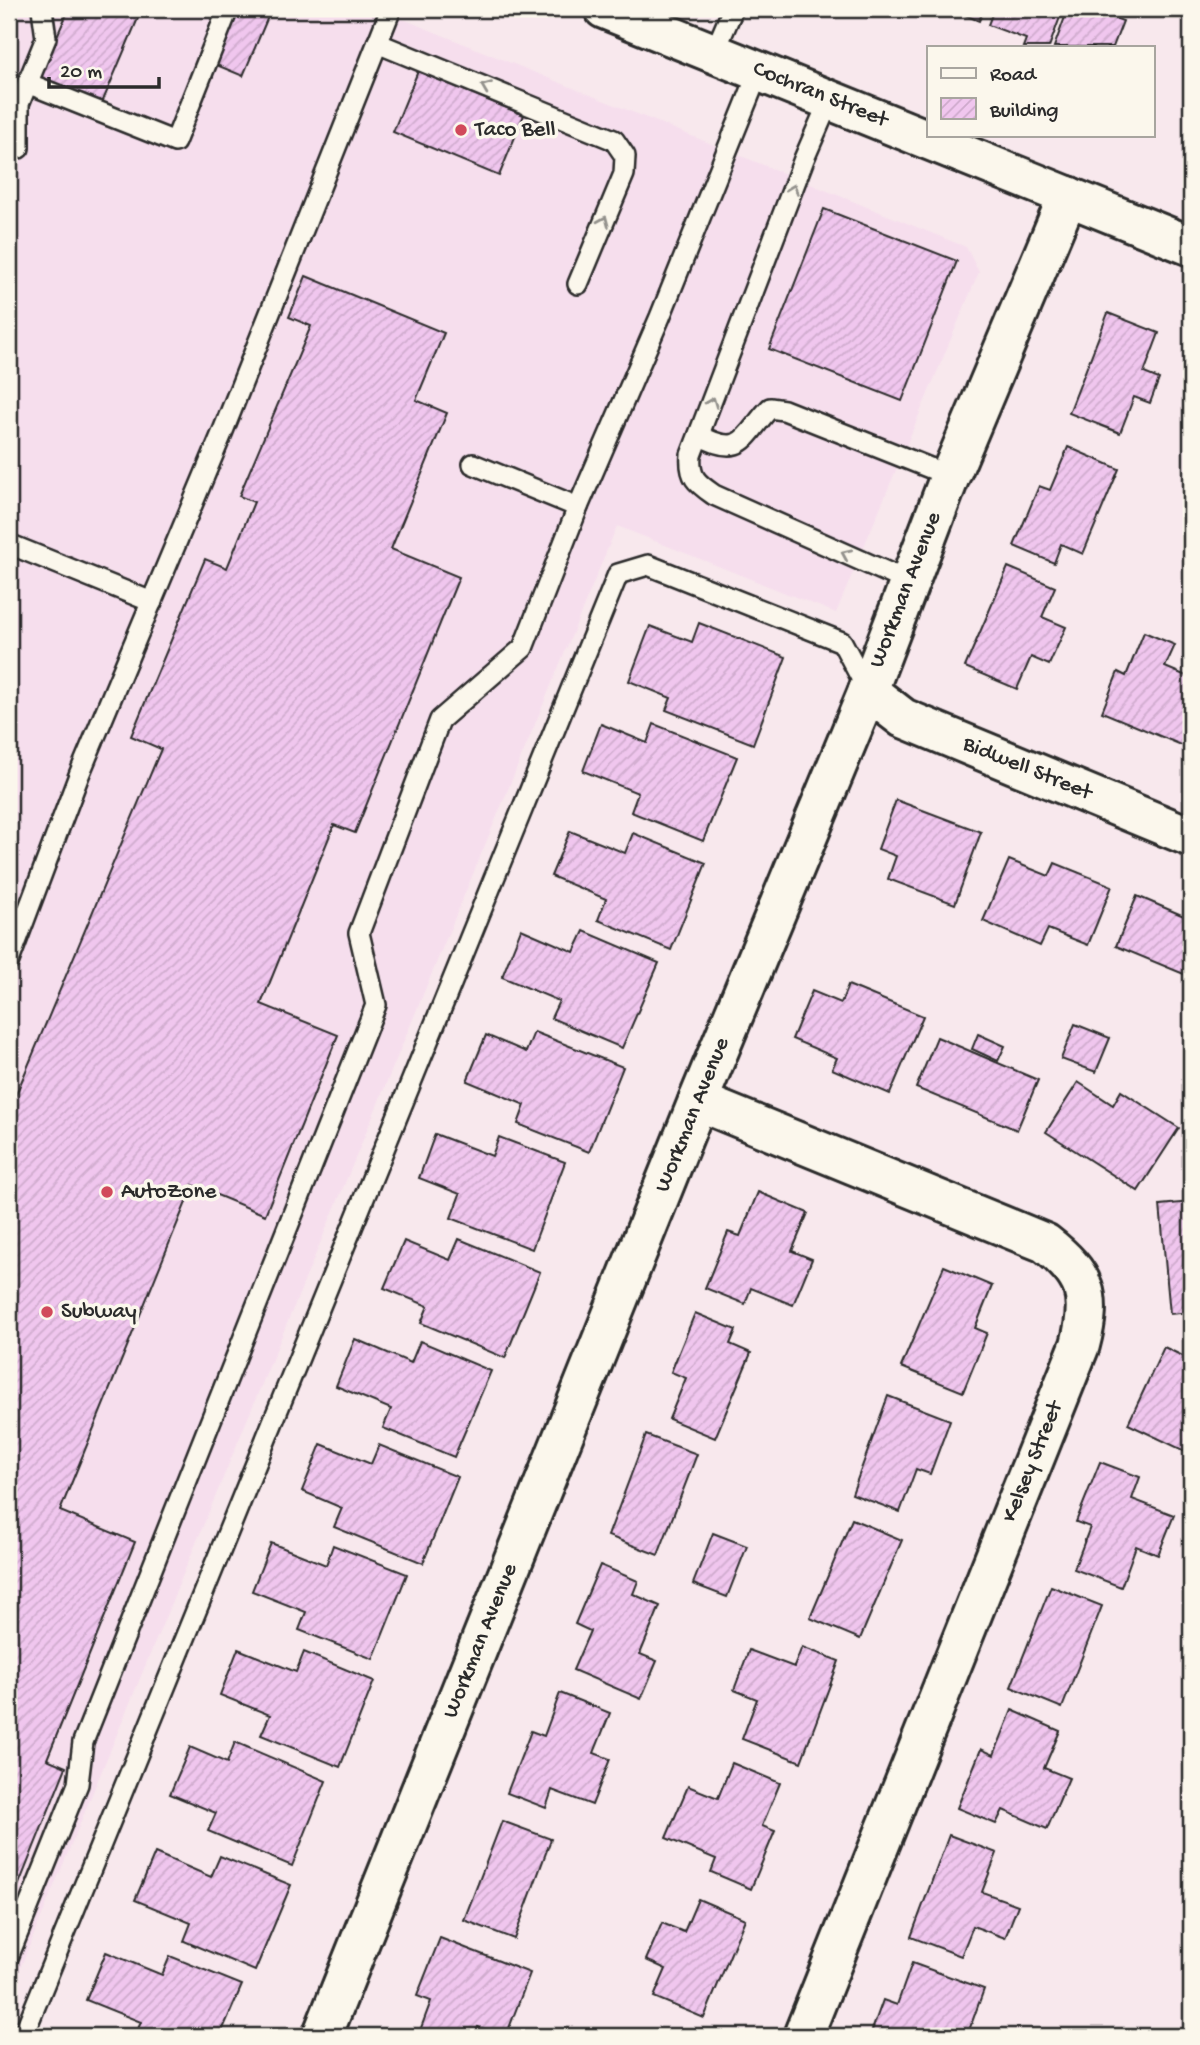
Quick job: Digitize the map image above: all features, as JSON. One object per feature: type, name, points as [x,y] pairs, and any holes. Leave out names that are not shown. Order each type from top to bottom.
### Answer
[{"type":"street","name":"Cochran Street","points":[[604,9],[1191,246]]},
{"type":"street","name":"Workman Avenue","points":[[322,2036],[698,1101],[868,691],[950,476],[1068,196]]},
{"type":"street","name":"Bidwell Street","points":[[868,691],[903,718],[1191,836]]},
{"type":"street","name":"Kelsey Street","points":[[698,1101],[1045,1243],[1068,1261],[1078,1278],[1083,1287],[1087,1316],[1080,1345],[803,2036]]},
{"type":"lane","points":[[19,148],[19,104],[46,38],[42,9]]},
{"type":"lane","points":[[27,83],[175,142],[228,9]]},
{"type":"lane","points":[[9,961],[79,775],[234,406],[391,9]]},
{"type":"lane","points":[[714,52],[733,9]]},
{"type":"lane","points":[[377,43],[614,140],[625,156],[624,174],[578,284]]},
{"type":"lane","points":[[9,1955],[78,1784],[83,1742],[376,1005],[359,933],[440,720],[523,648],[578,507],[660,317],[759,71]]},
{"type":"lane","points":[[830,99],[799,172],[691,455],[690,469],[698,484],[714,495],[909,582]]},
{"type":"lane","points":[[699,435],[712,443],[727,445],[744,441],[770,408],[785,410],[950,476]]},
{"type":"lane","points":[[473,464],[578,507]]},
{"type":"lane","points":[[9,544],[152,602]]},
{"type":"lane","points":[[23,2036],[618,574],[648,565],[842,642],[868,691]]},
{"type":"shaded area","points":[[9,9],[378,9],[966,247],[979,272],[836,613],[617,526],[9,1995]]},
{"type":"building","points":[[69,9],[142,9],[102,103],[39,77]]},
{"type":"building","points":[[238,9],[262,9],[270,12],[243,76],[214,64]]},
{"type":"building","points":[[951,9],[984,9],[979,21]]},
{"type":"building","points":[[994,9],[1063,9],[1049,46],[1023,46],[1026,39],[988,25]]},
{"type":"building","points":[[1068,9],[1090,9],[1123,21],[1113,46],[1054,46]]},
{"type":"building","points":[[418,71],[524,115],[499,176],[393,132]]},
{"type":"building","points":[[824,209],[957,261],[902,401],[769,349]]},
{"type":"building","points":[[306,276],[444,333],[416,400],[447,413],[391,549],[459,577],[355,833],[334,825],[261,1004],[338,1035],[265,1215],[193,1185],[60,1511],[135,1542],[47,1759],[66,1767],[9,1909],[9,1097],[15,1097],[161,749],[131,736],[205,559],[227,568],[254,502],[239,496],[311,326],[289,317]]},
{"type":"building","points":[[1108,313],[1159,333],[1144,373],[1159,379],[1150,403],[1134,397],[1120,433],[1069,413]]},
{"type":"building","points":[[1068,447],[1119,469],[1083,554],[1061,544],[1054,563],[1014,546],[1039,486],[1050,490]]},
{"type":"building","points":[[1008,567],[1055,587],[1042,617],[1066,627],[1049,665],[1031,657],[1017,689],[965,667]]},
{"type":"building","points":[[699,623],[786,657],[753,744],[666,710],[671,698],[629,681],[650,626],[692,642]]},
{"type":"building","points":[[1144,632],[1175,645],[1165,667],[1191,678],[1191,749],[1102,712],[1118,672],[1126,676]]},
{"type":"building","points":[[601,724],[647,743],[654,724],[737,757],[703,841],[631,812],[638,793],[583,771]]},
{"type":"building","points":[[896,800],[981,832],[955,904],[888,879],[896,856],[878,849]]},
{"type":"building","points":[[570,831],[625,853],[633,833],[706,863],[671,950],[598,920],[606,899],[551,876]]},
{"type":"building","points":[[1009,860],[1049,876],[1055,863],[1112,886],[1088,945],[1048,929],[1040,946],[983,921]]},
{"type":"building","points":[[1137,896],[1191,919],[1191,977],[1116,946]]},
{"type":"building","points":[[521,929],[574,952],[584,931],[659,963],[622,1048],[551,1018],[559,1001],[502,977]]},
{"type":"building","points":[[848,985],[923,1016],[890,1094],[832,1069],[837,1058],[792,1039],[812,991],[841,1003]]},
{"type":"building","points":[[1075,1024],[1110,1038],[1096,1072],[1061,1059]]},
{"type":"building","points":[[534,1032],[623,1067],[589,1152],[518,1124],[525,1105],[467,1081],[486,1035],[526,1052]]},
{"type":"building","points":[[978,1034],[1005,1046],[998,1061],[972,1049]]},
{"type":"building","points":[[937,1037],[1038,1080],[1017,1130],[916,1088]]},
{"type":"building","points":[[1078,1082],[1113,1105],[1121,1091],[1179,1128],[1138,1191],[1046,1132]]},
{"type":"building","points":[[435,1134],[492,1156],[499,1137],[565,1162],[532,1249],[451,1218],[460,1194],[419,1178]]},
{"type":"building","points":[[758,1192],[808,1213],[792,1251],[812,1259],[793,1305],[751,1288],[745,1304],[705,1288],[728,1232],[740,1236]]},
{"type":"building","points":[[1191,1202],[1191,1312],[1170,1314],[1160,1205]]},
{"type":"building","points":[[459,1239],[540,1272],[505,1358],[421,1323],[428,1306],[384,1288],[404,1241],[450,1260]]},
{"type":"building","points":[[944,1266],[992,1286],[975,1328],[987,1333],[963,1392],[901,1367]]},
{"type":"building","points":[[695,1313],[736,1330],[730,1344],[751,1353],[715,1438],[669,1419],[686,1378],[671,1372]]},
{"type":"building","points":[[355,1339],[411,1363],[420,1341],[491,1371],[454,1457],[383,1428],[391,1409],[336,1386]]},
{"type":"building","points":[[1164,1347],[1191,1360],[1191,1454],[1128,1424]]},
{"type":"building","points":[[888,1396],[950,1420],[930,1474],[916,1469],[900,1512],[852,1494]]},
{"type":"building","points":[[646,1435],[697,1454],[658,1555],[608,1536]]},
{"type":"building","points":[[321,1444],[371,1464],[379,1445],[458,1477],[423,1563],[334,1527],[342,1508],[302,1491]]},
{"type":"building","points":[[1100,1462],[1140,1477],[1132,1499],[1174,1515],[1158,1555],[1136,1546],[1121,1587],[1074,1569],[1090,1527],[1076,1522]]},
{"type":"building","points":[[852,1519],[902,1540],[860,1639],[810,1618]]},
{"type":"building","points":[[713,1533],[747,1546],[727,1597],[693,1584]]},
{"type":"building","points":[[271,1543],[326,1565],[333,1545],[407,1574],[373,1659],[299,1630],[306,1612],[252,1591]]},
{"type":"building","points":[[600,1565],[638,1581],[633,1594],[660,1606],[640,1654],[657,1661],[641,1699],[573,1670],[590,1631],[575,1624]]},
{"type":"building","points":[[1051,1586],[1102,1606],[1062,1708],[1011,1687]]},
{"type":"building","points":[[802,1647],[839,1661],[801,1762],[742,1739],[757,1699],[734,1690],[749,1650],[794,1667]]},
{"type":"building","points":[[238,1649],[296,1672],[304,1652],[374,1681],[340,1767],[261,1735],[270,1715],[220,1695]]},
{"type":"building","points":[[560,1693],[610,1713],[594,1753],[610,1759],[592,1805],[552,1790],[546,1808],[507,1793],[531,1731],[544,1736]]},
{"type":"building","points":[[1012,1710],[1060,1731],[1044,1768],[1069,1778],[1047,1829],[1003,1810],[996,1824],[957,1808],[981,1749],[994,1755]]},
{"type":"building","points":[[235,1742],[326,1781],[292,1866],[208,1831],[216,1813],[170,1794],[190,1747],[227,1763]]},
{"type":"building","points":[[732,1763],[780,1783],[762,1826],[775,1831],[751,1889],[711,1872],[716,1859],[666,1838],[688,1786],[718,1798]]},
{"type":"building","points":[[502,1821],[551,1839],[514,1939],[464,1920]]},
{"type":"building","points":[[949,1835],[997,1853],[982,1892],[1018,1905],[1005,1938],[973,1926],[961,1956],[911,1937]]},
{"type":"building","points":[[155,1853],[211,1877],[220,1856],[291,1885],[255,1971],[184,1941],[191,1923],[135,1900]]},
{"type":"building","points":[[698,1899],[745,1919],[704,2018],[654,1997],[666,1969],[646,1960],[662,1923],[684,1932]]},
{"type":"building","points":[[440,1938],[530,1973],[506,2036],[478,2027],[474,2036],[418,2036],[431,2001],[417,1996]]},
{"type":"building","points":[[106,1952],[162,1975],[170,1956],[242,1985],[220,2036],[135,2036],[141,2022],[86,2000]]},
{"type":"building","points":[[912,1963],[984,1989],[967,2036],[870,2036],[883,2000],[897,2005]]},
{"type":"place","name":"Taco Bell","points":[[461,130]]},
{"type":"place","name":"AutoZone","points":[[107,1192]]},
{"type":"place","name":"Subway","points":[[47,1312]]}]
